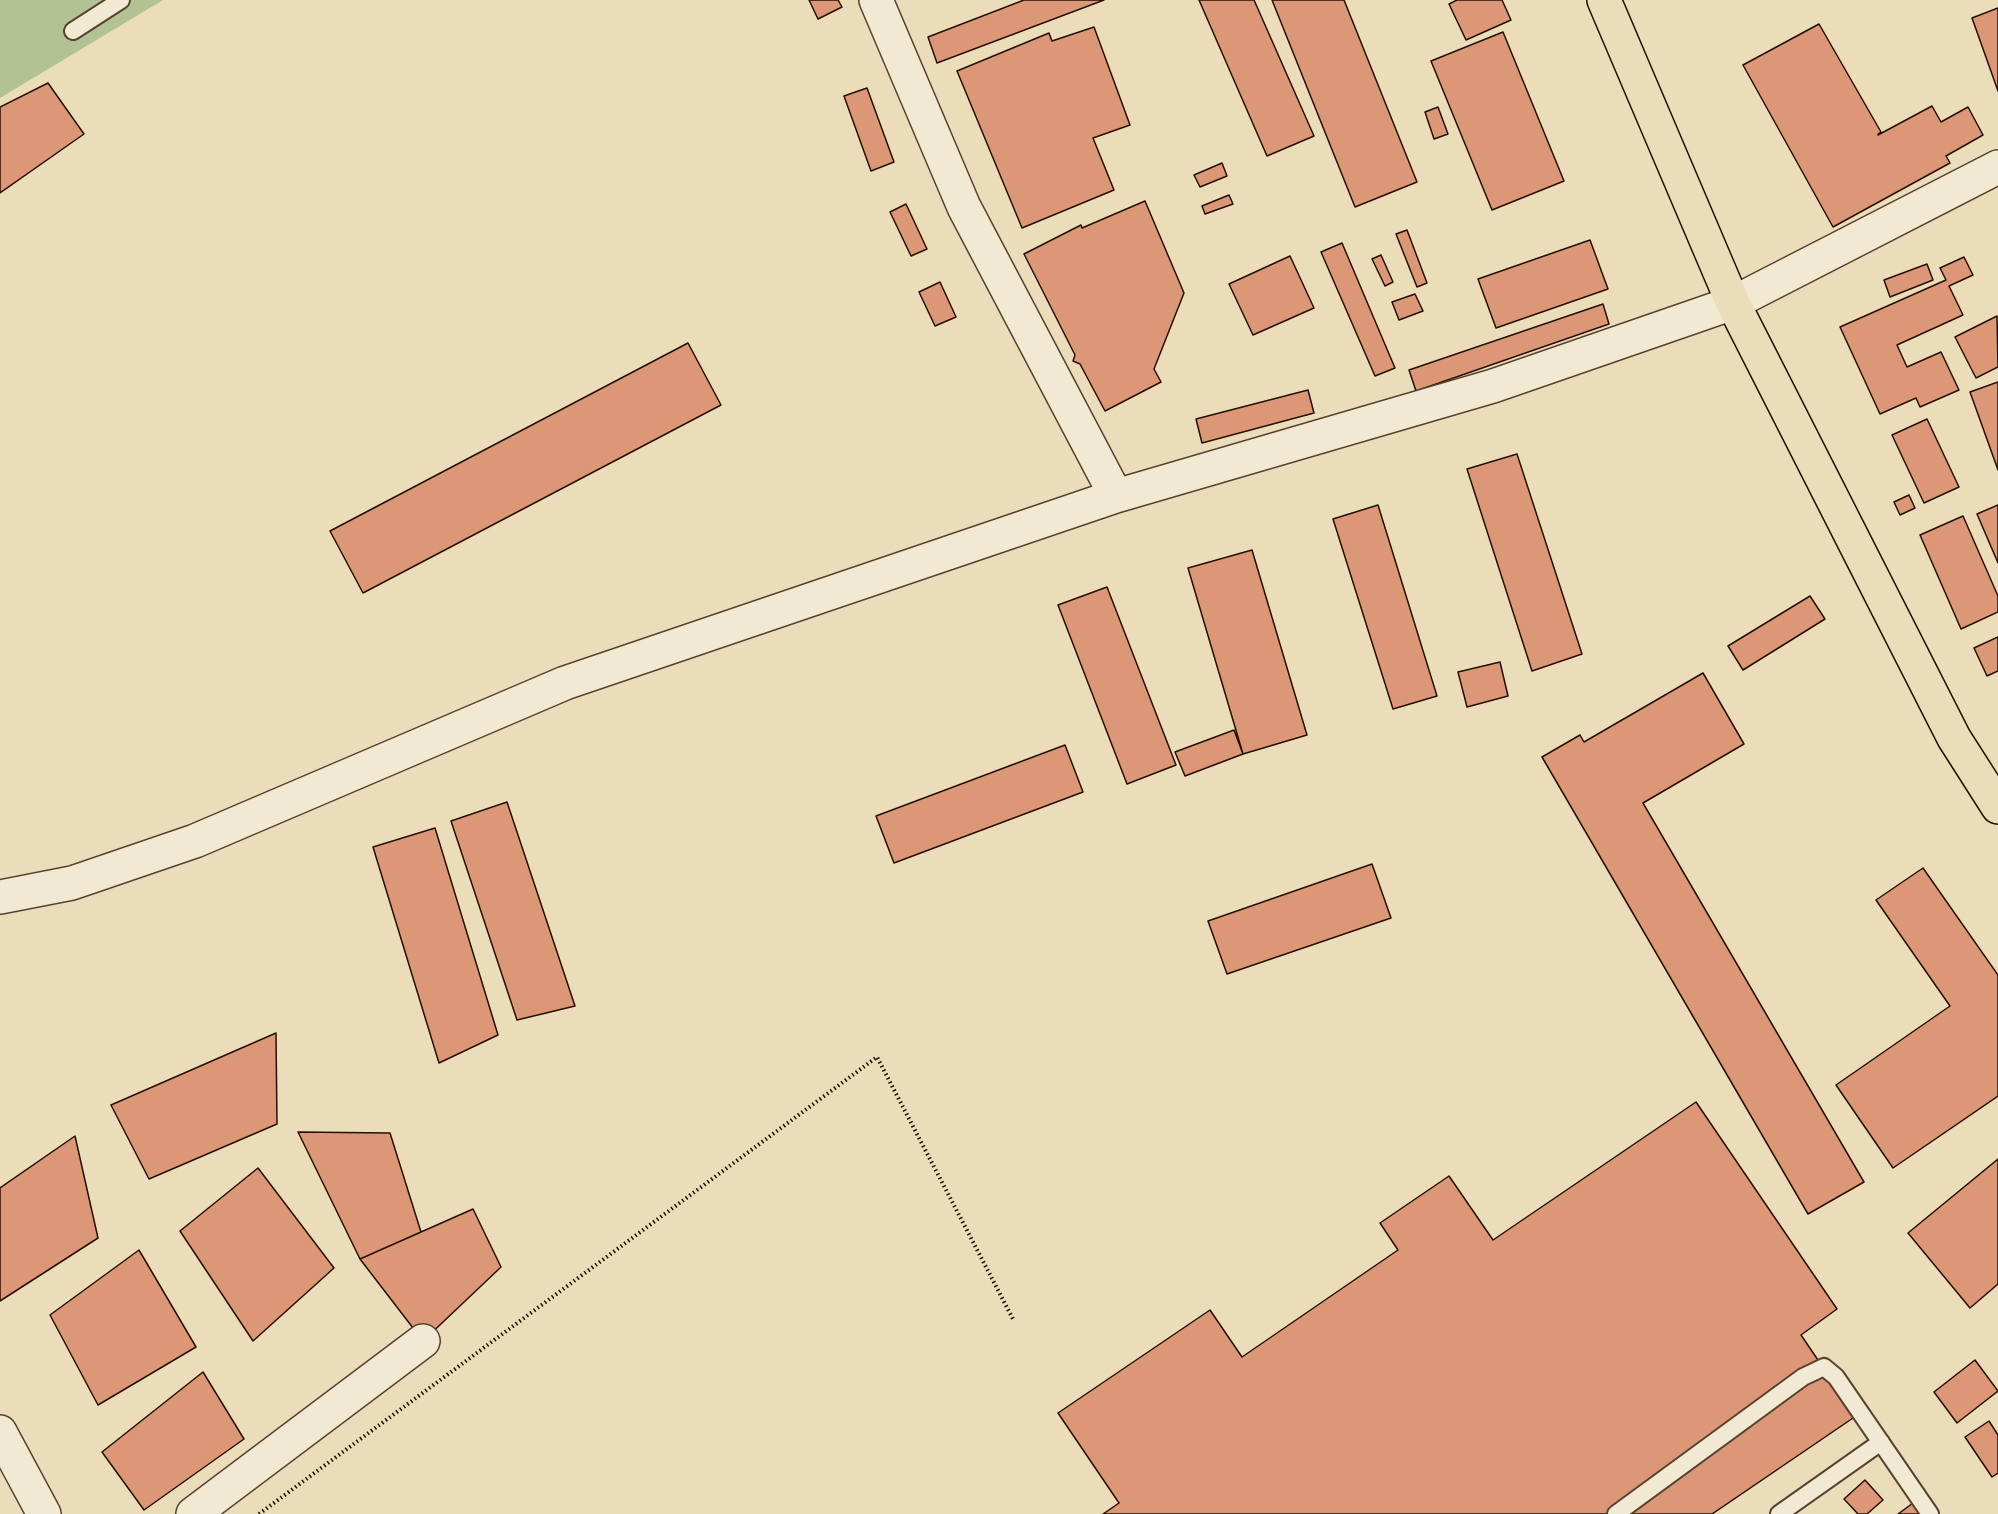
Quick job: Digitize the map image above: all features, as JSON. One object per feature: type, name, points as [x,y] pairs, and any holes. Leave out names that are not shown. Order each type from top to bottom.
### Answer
[{"type":"main road","points":[[1604,0],[1733,303],[1954,738],[1998,807]]},
{"type":"street","points":[[876,0],[964,207],[1116,496]]},
{"type":"street","points":[[0,897],[72,883],[195,841],[565,683],[1116,496],[1493,386],[1733,303],[1998,167]]},
{"type":"street","points":[[193,1514],[423,1341]]},
{"type":"street","points":[[0,1432],[44,1514]]},
{"type":"lane","points":[[73,31],[122,0]]},
{"type":"lane","points":[[1616,1514],[1803,1377],[1824,1367],[1836,1377],[1929,1514]]},
{"type":"lane","points":[[1779,1514],[1881,1442]]},
{"type":"path","points":[[259,1514],[877,1058],[1013,1319]]},
{"type":"green space","points":[[0,0],[163,0],[0,98]]},
{"type":"building","points":[[809,0],[838,0],[842,7],[818,19]]},
{"type":"building","points":[[1024,0],[1104,0],[937,63],[928,37]]},
{"type":"building","points":[[1199,0],[1254,0],[1314,136],[1267,156]]},
{"type":"building","points":[[1272,0],[1344,0],[1417,182],[1355,207]]},
{"type":"building","points":[[1457,0],[1502,0],[1511,20],[1466,40],[1449,4]]},
{"type":"building","points":[[1998,8],[1998,91],[1972,18]]},
{"type":"building","points":[[1819,24],[1881,132],[1878,135],[1932,106],[1941,122],[1968,107],[1983,135],[1946,156],[1950,163],[1833,227],[1743,65]]},
{"type":"building","points":[[1094,27],[1130,125],[1093,138],[1114,190],[1022,228],[957,71],[1049,33],[1052,41]]},
{"type":"building","points":[[1503,32],[1564,181],[1492,210],[1431,61]]},
{"type":"building","points":[[48,83],[84,134],[0,193],[0,107]]},
{"type":"building","points":[[867,88],[894,162],[871,171],[844,96]]},
{"type":"building","points":[[1438,107],[1448,134],[1434,139],[1425,112]]},
{"type":"building","points":[[1222,163],[1227,176],[1200,187],[1194,175]]},
{"type":"building","points":[[1229,195],[1233,204],[1205,214],[1202,206]]},
{"type":"building","points":[[1145,201],[1184,293],[1154,369],[1161,382],[1105,411],[1080,364],[1073,361],[1075,355],[1024,254],[1081,225],[1082,228]]},
{"type":"building","points":[[906,204],[927,249],[911,256],[890,212]]},
{"type":"building","points":[[1407,230],[1427,283],[1417,287],[1396,234]]},
{"type":"building","points":[[1590,240],[1608,289],[1496,328],[1478,279]]},
{"type":"building","points":[[1342,243],[1395,368],[1375,376],[1321,252]]},
{"type":"building","points":[[1381,255],[1393,282],[1385,286],[1372,259]]},
{"type":"building","points":[[1290,256],[1314,308],[1253,335],[1229,284]]},
{"type":"building","points":[[1964,257],[1973,275],[1949,286],[1963,315],[1897,345],[1907,367],[1941,352],[1959,390],[1920,407],[1916,398],[1880,414],[1840,327],[1946,280],[1940,268]]},
{"type":"building","points":[[1927,264],[1933,280],[1890,297],[1884,280]]},
{"type":"building","points":[[940,282],[956,317],[935,326],[919,292]]},
{"type":"building","points":[[1415,294],[1423,311],[1399,320],[1392,302]]},
{"type":"building","points":[[1603,304],[1609,324],[1416,391],[1409,370]]},
{"type":"building","points":[[1997,316],[1998,367],[1976,378],[1955,337]]},
{"type":"building","points":[[688,343],[721,405],[363,593],[330,531]]},
{"type":"building","points":[[1998,382],[1998,470],[1970,392]]},
{"type":"building","points":[[1308,390],[1314,413],[1202,443],[1196,419]]},
{"type":"building","points":[[1927,419],[1959,487],[1924,503],[1892,435]]},
{"type":"building","points":[[1517,454],[1582,654],[1532,671],[1467,469]]},
{"type":"building","points":[[1909,495],[1915,508],[1900,515],[1894,502]]},
{"type":"building","points":[[1378,505],[1437,696],[1393,709],[1333,519]]},
{"type":"building","points":[[1998,505],[1998,563],[1977,514]]},
{"type":"building","points":[[1963,516],[1998,596],[1998,612],[1961,629],[1920,535]]},
{"type":"building","points":[[1252,550],[1307,735],[1243,754],[1188,568]]},
{"type":"building","points":[[1107,587],[1176,765],[1127,784],[1058,605]]},
{"type":"building","points":[[1810,596],[1825,619],[1743,670],[1728,646]]},
{"type":"building","points":[[1998,637],[1998,671],[1987,676],[1974,648]]},
{"type":"building","points":[[1500,662],[1508,696],[1467,707],[1458,672]]},
{"type":"building","points":[[1703,673],[1744,744],[1643,803],[1864,1182],[1808,1214],[1542,757],[1580,735],[1584,742]]},
{"type":"building","points":[[1234,730],[1243,754],[1185,776],[1175,752]]},
{"type":"building","points":[[1065,745],[1083,792],[894,863],[876,816]]},
{"type":"building","points":[[507,802],[575,1006],[517,1020],[451,821]]},
{"type":"building","points":[[435,828],[498,1035],[439,1063],[373,847]]},
{"type":"building","points":[[1372,864],[1391,918],[1227,974],[1208,921]]},
{"type":"building","points":[[1923,868],[1998,975],[1998,1096],[1893,1168],[1836,1085],[1950,1006],[1876,900]]},
{"type":"building","points":[[276,1033],[277,1124],[149,1179],[111,1105]]},
{"type":"building","points":[[1696,1102],[1837,1309],[1801,1335],[1856,1416],[1712,1514],[1103,1514],[1119,1503],[1058,1413],[1210,1310],[1242,1357],[1398,1250],[1380,1223],[1449,1176],[1493,1240]]},
{"type":"building","points":[[298,1132],[390,1133],[421,1232],[360,1259]]},
{"type":"building","points":[[75,1136],[98,1238],[0,1301],[0,1188]]},
{"type":"building","points":[[1998,1159],[1998,1284],[1970,1308],[1908,1233]]},
{"type":"building","points":[[258,1168],[334,1268],[253,1341],[180,1231]]},
{"type":"building","points":[[473,1209],[501,1267],[423,1341],[360,1259]]},
{"type":"building","points":[[139,1250],[196,1347],[98,1405],[50,1315]]},
{"type":"building","points":[[1975,1360],[1998,1391],[1957,1423],[1934,1392]]},
{"type":"building","points":[[203,1372],[244,1439],[144,1510],[102,1452]]},
{"type":"building","points":[[1989,1421],[1998,1435],[1998,1473],[1992,1477],[1965,1437]]},
{"type":"building","points":[[1865,1480],[1883,1500],[1867,1514],[1858,1514],[1844,1499]]},
{"type":"building","points":[[1913,1503],[1922,1514],[1898,1514]]}]
